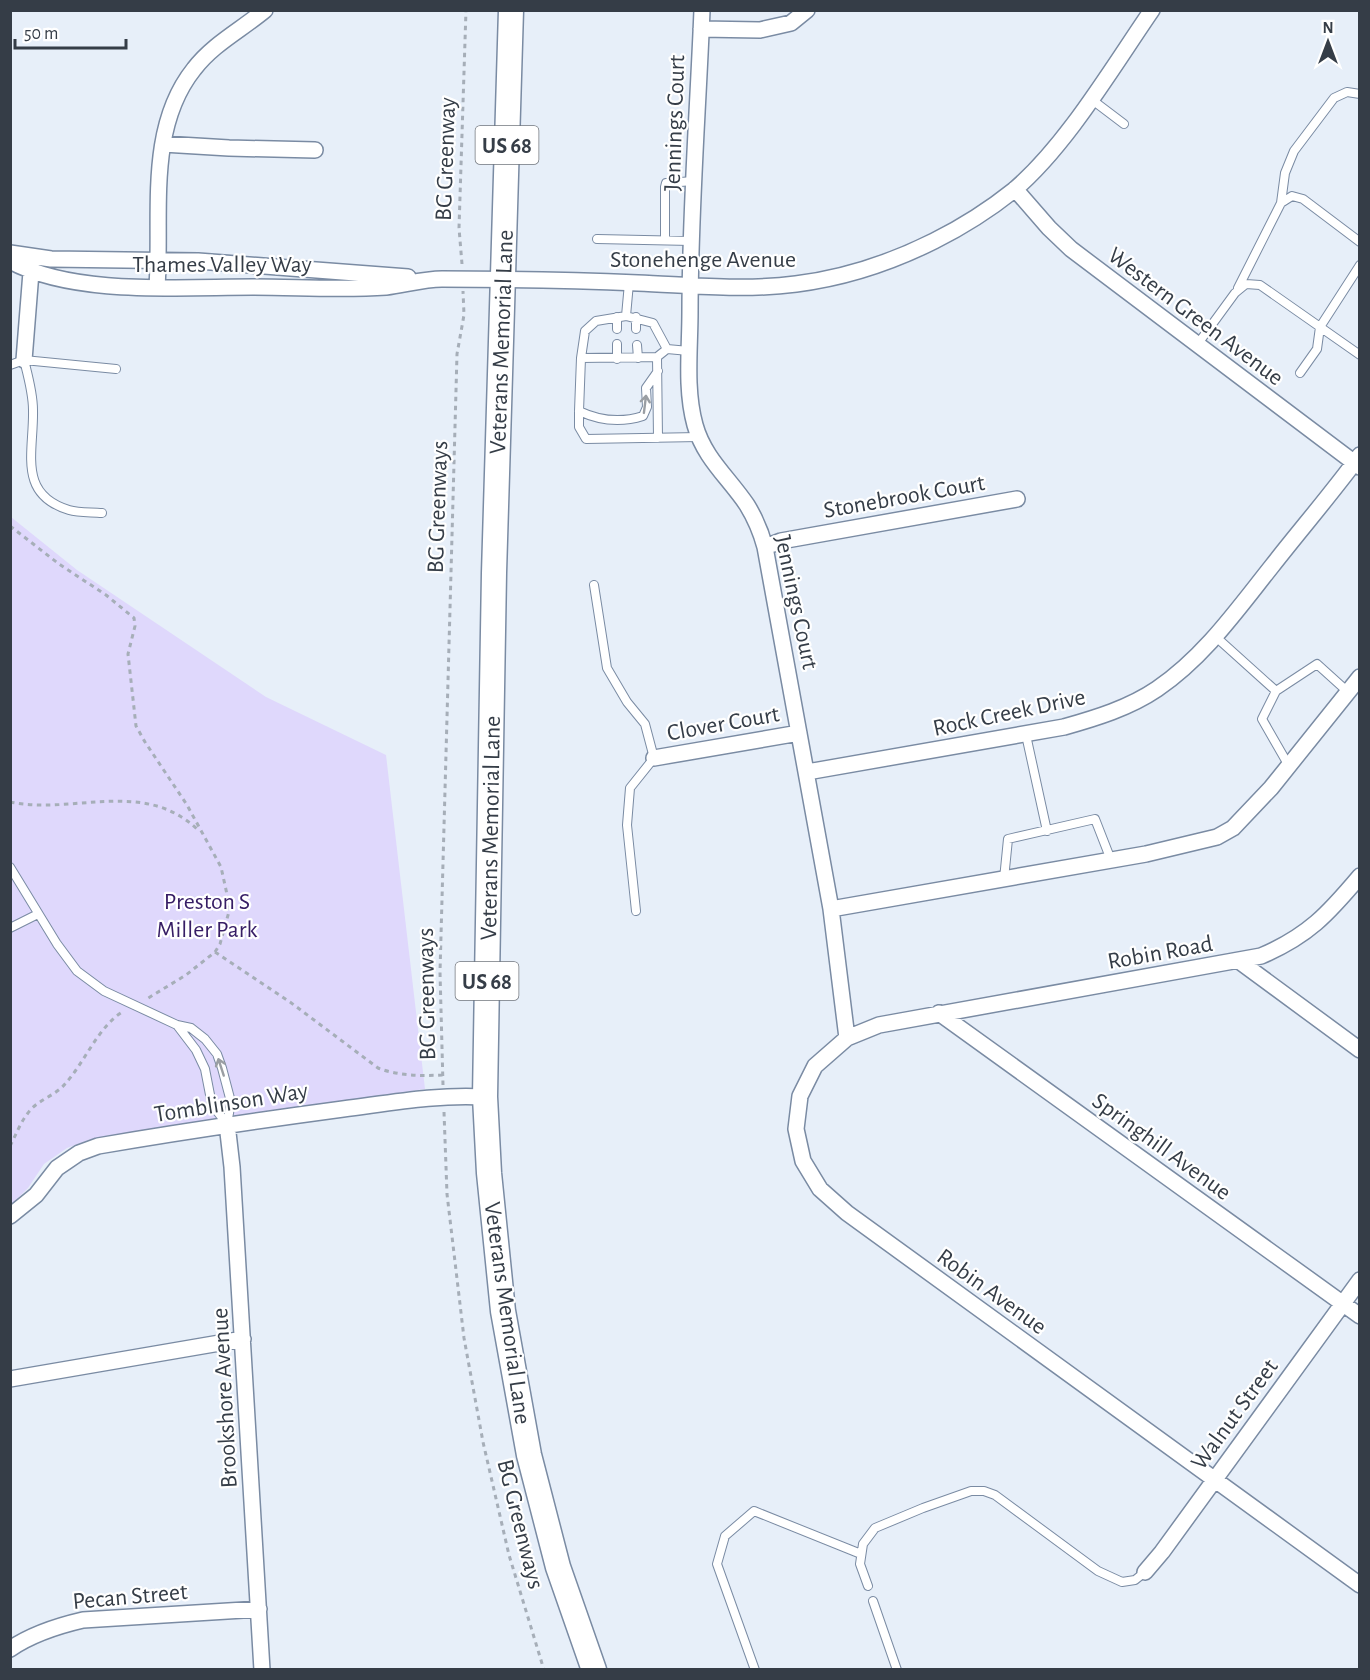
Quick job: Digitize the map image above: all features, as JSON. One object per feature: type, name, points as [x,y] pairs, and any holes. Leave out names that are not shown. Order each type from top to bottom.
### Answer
[{"type":"main road","name":"Veterans Memorial Lane","points":[[512,10],[494,573],[485,1097],[489,1173],[503,1311],[529,1455],[558,1567],[594,1670]]},
{"type":"street","points":[[157,287],[163,144],[169,115],[194,69],[220,44],[265,10]]},
{"type":"street","name":"Jennings Court","points":[[702,10],[690,285],[691,409],[700,437],[714,464],[747,506],[765,547],[831,909],[847,1038]]},
{"type":"street","points":[[701,30],[760,30],[791,23],[807,10]]},
{"type":"street","name":"Stonehenge Avenue","points":[[503,280],[742,286],[793,285],[844,276],[891,260],[978,217],[1015,189],[1050,153],[1091,99],[1152,10]]},
{"type":"street","points":[[163,144],[315,150]]},
{"type":"street","name":"Western Green Avenue","points":[[1015,189],[1045,224],[1071,249],[1197,345],[1358,462]]},
{"type":"street","name":"Thames Valley Way","points":[[10,253],[51,259],[159,259],[438,279],[503,280]]},
{"type":"street","name":"Thames Valley Way","points":[[10,261],[31,272],[67,281],[157,287],[364,287],[438,279]]},
{"type":"street","points":[[17,362],[31,272]]},
{"type":"street","name":"Rock Creek Drive","points":[[807,772],[1064,727],[1102,716],[1139,700],[1188,666],[1216,637],[1358,462]]},
{"type":"street","name":"Stonebrook Court","points":[[765,547],[781,542],[1017,499]]},
{"type":"street","points":[[831,909],[1111,860],[1218,837],[1233,828],[1289,766],[1359,677]]},
{"type":"street","name":"Clover Court","points":[[654,758],[799,733]]},
{"type":"street","name":"Robin Road","points":[[939,1013],[1261,956],[1305,933],[1334,907],[1359,876]]},
{"type":"street","points":[[1239,961],[1359,1050]]},
{"type":"street","name":"Robin Avenue","points":[[939,1013],[879,1025],[847,1038],[815,1066],[800,1096],[796,1129],[802,1161],[820,1189],[847,1213],[1359,1585]]},
{"type":"street","name":"Springhill Avenue","points":[[939,1013],[1359,1316]]},
{"type":"street","name":"Tomblinson Way","points":[[10,1216],[36,1195],[57,1168],[79,1153],[98,1146],[227,1124],[462,1095],[485,1097]]},
{"type":"street","name":"Brookshore Avenue","points":[[227,1124],[232,1167],[262,1670]]},
{"type":"street","name":"Walnut Street","points":[[1145,1572],[1215,1480],[1359,1280]]},
{"type":"street","points":[[10,1379],[243,1339]]},
{"type":"street","name":"Pecan Street","points":[[10,1649],[36,1634],[59,1625],[83,1620],[259,1609]]},
{"type":"lane","points":[[1197,345],[1235,293],[1281,202],[1286,173],[1294,151],[1334,98],[1347,92],[1359,94]]},
{"type":"lane","points":[[1091,99],[1124,124]]},
{"type":"lane","points":[[665,240],[666,183],[694,181]]},
{"type":"lane","points":[[1281,202],[1292,196],[1303,199],[1359,242]]},
{"type":"lane","points":[[597,239],[692,241]]},
{"type":"lane","points":[[1300,373],[1317,349],[1320,327],[1359,265]]},
{"type":"lane","points":[[626,316],[628,282]]},
{"type":"lane","points":[[1235,293],[1246,284],[1260,285],[1359,355]]},
{"type":"lane","points":[[667,349],[653,323],[626,316],[596,321],[585,331],[581,358],[579,427],[586,439],[700,437]]},
{"type":"lane","points":[[617,317],[617,328]]},
{"type":"lane","points":[[636,317],[636,329]]},
{"type":"lane","points":[[617,344],[617,359]]},
{"type":"lane","points":[[637,345],[638,358]]},
{"type":"lane","points":[[581,358],[657,357],[667,349],[690,351]]},
{"type":"lane","points":[[657,357],[658,438]]},
{"type":"lane","points":[[102,513],[71,511],[42,497],[36,488],[32,473],[32,397],[17,362],[116,369]]},
{"type":"lane","points":[[579,411],[593,417],[616,421],[643,416],[647,407],[646,388],[658,371]]},
{"type":"lane","points":[[594,585],[607,668],[627,702],[645,724],[654,758],[630,788],[627,825],[636,911]]},
{"type":"lane","points":[[1216,637],[1276,691]]},
{"type":"lane","points":[[1289,766],[1262,719],[1276,691],[1317,664],[1348,692]]},
{"type":"lane","points":[[1026,735],[1047,831]]},
{"type":"lane","points":[[1004,879],[1008,839],[1095,819],[1111,860]]},
{"type":"lane","points":[[10,867],[66,958],[77,971],[104,991],[177,1025],[190,1028],[205,1039],[217,1054],[231,1101],[227,1124]]},
{"type":"lane","points":[[10,928],[38,914]]},
{"type":"lane","points":[[177,1025],[196,1050],[205,1069],[212,1105],[227,1124]]},
{"type":"lane","points":[[867,1586],[860,1563],[861,1554],[863,1544],[875,1528],[971,1491],[984,1491],[995,1495],[1098,1571],[1122,1582],[1136,1580],[1145,1572]]},
{"type":"lane","points":[[755,1670],[717,1564],[726,1536],[754,1510],[861,1554]]},
{"type":"lane","points":[[873,1601],[897,1670]]},
{"type":"path","name":"BG Greenway","points":[[464,308],[459,228],[466,10]]},
{"type":"path","name":"BG Greenways","points":[[464,308],[456,354],[440,961],[447,1194],[464,1338],[483,1442],[509,1555],[544,1670]]},
{"type":"path","points":[[10,526],[134,618],[135,626],[128,654],[136,726],[187,805],[221,867],[230,908],[220,944],[215,952],[186,975],[113,1017],[75,1073],[62,1087],[30,1110],[10,1146]]},
{"type":"path","points":[[10,802],[54,806],[116,801],[148,803],[166,808],[185,818],[201,832]]},
{"type":"path","points":[[215,952],[290,1002],[378,1068],[389,1072],[427,1076],[443,1075]]},
{"type":"green space","name":"Preston S Miller Park","points":[[11,517],[77,570],[266,697],[386,755],[425,1089],[91,1139],[67,1148],[44,1164],[28,1188],[11,1205]]}]
